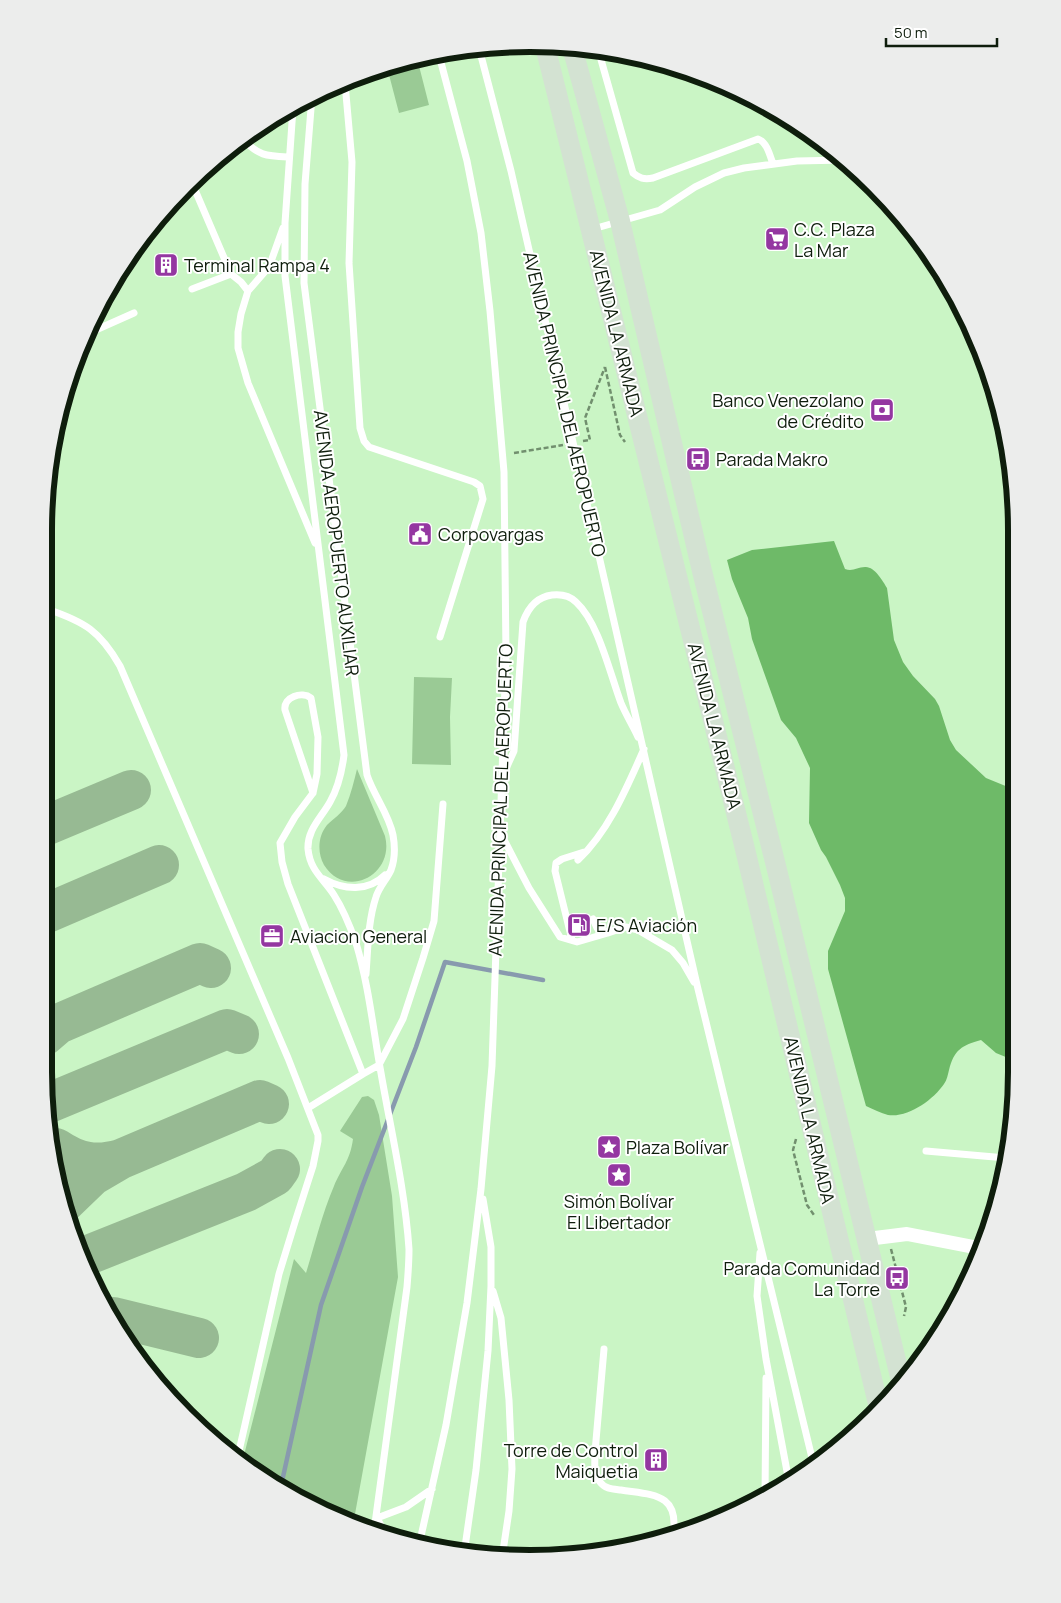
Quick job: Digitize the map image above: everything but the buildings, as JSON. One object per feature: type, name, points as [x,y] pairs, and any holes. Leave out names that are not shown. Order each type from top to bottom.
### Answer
[{"type":"main road","name":"AVENIDA LA ARMADA","points":[[547,53],[744,845],[877,1401]]},
{"type":"main road","name":"AVENIDA LA ARMADA","points":[[574,55],[620,221],[700,561],[900,1376]]},
{"type":"street","points":[[867,1239],[907,1234],[975,1247]]},
{"type":"lane","name":"AVENIDA PRINCIPAL DEL AEROPUERTO","points":[[481,56],[511,170],[698,988],[812,1458]]},
{"type":"lane","points":[[601,58],[633,173],[638,177],[653,178],[754,140],[762,140],[773,164]]},
{"type":"lane","name":"AVENIDA PRINCIPAL DEL AEROPUERTO","points":[[421,1537],[446,1425],[467,1303],[481,1189],[492,1066],[506,656],[504,472],[490,310],[481,233],[467,161],[441,61]]},
{"type":"lane","points":[[346,90],[352,162],[349,263],[360,428],[364,442],[369,446],[474,482],[480,486],[483,499],[440,637]]},
{"type":"lane","name":"AVENIDA AEROPUERTO AUXILIAR","points":[[311,106],[305,184],[304,283],[367,775],[371,787],[388,819],[393,834],[395,850],[391,870],[376,896],[368,944],[366,979]]},
{"type":"lane","name":"AVENIDA AEROPUERTO AUXILIAR","points":[[292,117],[284,223],[284,276],[344,756],[338,783],[331,802],[312,828],[309,841],[310,858],[318,876],[330,889],[346,917],[366,979],[379,1065],[399,1174],[409,1250],[407,1287],[376,1524]]},
{"type":"lane","points":[[248,145],[252,150],[261,154],[289,157]]},
{"type":"lane","points":[[591,230],[660,210],[695,187],[724,173],[744,168],[797,161],[833,160]]},
{"type":"lane","points":[[195,191],[231,274],[248,291]]},
{"type":"lane","points":[[284,223],[269,267],[248,291],[240,314],[238,348],[242,364],[265,425],[319,552]]},
{"type":"lane","points":[[192,289],[231,274]]},
{"type":"lane","points":[[97,329],[134,313]]},
{"type":"lane","points":[[502,777],[514,752],[523,622],[531,605],[539,599],[559,594],[569,596],[584,610],[599,641],[622,705],[644,749],[626,789],[595,841],[578,860]]},
{"type":"lane","points":[[52,611],[88,626],[110,648],[120,666],[318,1135],[317,1152],[311,1176],[294,1222],[280,1274],[239,1451]]},
{"type":"lane","points":[[312,793],[284,710],[286,702],[299,695],[307,695],[311,698],[318,737],[317,774],[312,793],[280,843],[282,862],[288,884],[363,1074]]},
{"type":"lane","points":[[308,1108],[379,1065],[403,1019],[424,958],[434,921],[443,804]]},
{"type":"lane","points":[[500,832],[529,888],[560,937],[577,942],[626,927],[638,930],[672,950],[683,963],[698,988]]},
{"type":"lane","points":[[572,940],[555,871],[556,862],[588,851]]},
{"type":"lane","points":[[318,876],[336,885],[356,888],[371,886],[391,870]]},
{"type":"lane","points":[[593,919],[597,928],[608,933]]},
{"type":"lane","points":[[926,1151],[1000,1158]]},
{"type":"lane","points":[[465,1546],[479,1443],[488,1351],[491,1286],[491,1247],[481,1189]]},
{"type":"lane","points":[[761,1245],[757,1296],[766,1359],[788,1475]]},
{"type":"lane","points":[[491,1286],[501,1318],[509,1400],[512,1469],[510,1511],[504,1549]]},
{"type":"lane","points":[[604,1349],[595,1452],[595,1469],[598,1480],[607,1488],[660,1497],[672,1508],[675,1514],[675,1528]]},
{"type":"lane","points":[[765,1488],[766,1359]]},
{"type":"lane","points":[[381,1526],[377,1518],[406,1507],[432,1489]]},
{"type":"green space","points":[[419,66],[429,105],[399,113],[389,74]]},
{"type":"green space","points":[[834,541],[845,569],[868,567],[878,574],[887,588],[894,640],[903,662],[913,676],[935,699],[950,740],[956,750],[986,778],[1008,787],[1008,1058],[996,1053],[981,1040],[964,1046],[953,1058],[945,1082],[939,1090],[927,1102],[904,1114],[888,1115],[866,1106],[828,969],[828,951],[845,911],[845,898],[809,823],[810,768],[796,738],[781,720],[752,639],[748,618],[732,579],[727,560],[752,550]]},
{"type":"green space","points":[[414,677],[452,678],[450,717],[451,765],[412,764]]},
{"type":"green space","points":[[357,769],[385,836],[386,850],[383,862],[376,872],[356,881],[344,881],[333,875],[324,865],[320,855],[320,839],[327,825],[346,806]]},
{"type":"green space","points":[[368,1096],[374,1100],[379,1115],[392,1196],[398,1277],[355,1516],[291,1486],[244,1455],[294,1259],[306,1273],[326,1207],[352,1147],[353,1139],[340,1131],[362,1097]]},
{"type":"waterway","points":[[282,1481],[321,1305],[362,1187],[416,1047],[445,962],[543,980]]},
{"type":"taxiway","points":[[52,823],[131,790]]},
{"type":"taxiway","points":[[52,911],[159,865]]},
{"type":"taxiway","points":[[52,1029],[58,1024],[200,963],[211,968]]},
{"type":"taxiway","points":[[54,1101],[227,1029],[239,1034]]},
{"type":"taxiway","points":[[121,1159],[260,1100],[269,1104]]},
{"type":"taxiway","points":[[59,1150],[87,1162],[95,1163],[121,1159],[92,1176],[70,1198]]},
{"type":"taxiway","points":[[89,1255],[246,1192],[275,1176],[280,1169]]},
{"type":"taxiway","points":[[121,1319],[199,1338]]},
{"type":"place","name":"C.C. Plaza La Mar","points":[[777,239]]},
{"type":"place","name":"Terminal Rampa 4","points":[[166,265]]},
{"type":"place","name":"Banco Venezolano de Crédito","points":[[882,410]]},
{"type":"place","name":"Parada Makro","points":[[698,459]]},
{"type":"place","name":"Corpovargas","points":[[420,534]]},
{"type":"place","name":"E/S Aviación","points":[[579,925]]},
{"type":"place","name":"Aviacion General","points":[[272,936]]},
{"type":"place","name":"Plaza Bolívar","points":[[609,1147]]},
{"type":"place","name":"Simón Bolívar El Libertador","points":[[619,1175]]},
{"type":"place","name":"Parada Comunidad La Torre","points":[[897,1278]]},
{"type":"place","name":"Torre de Control Maiquetia","points":[[656,1460]]}]
